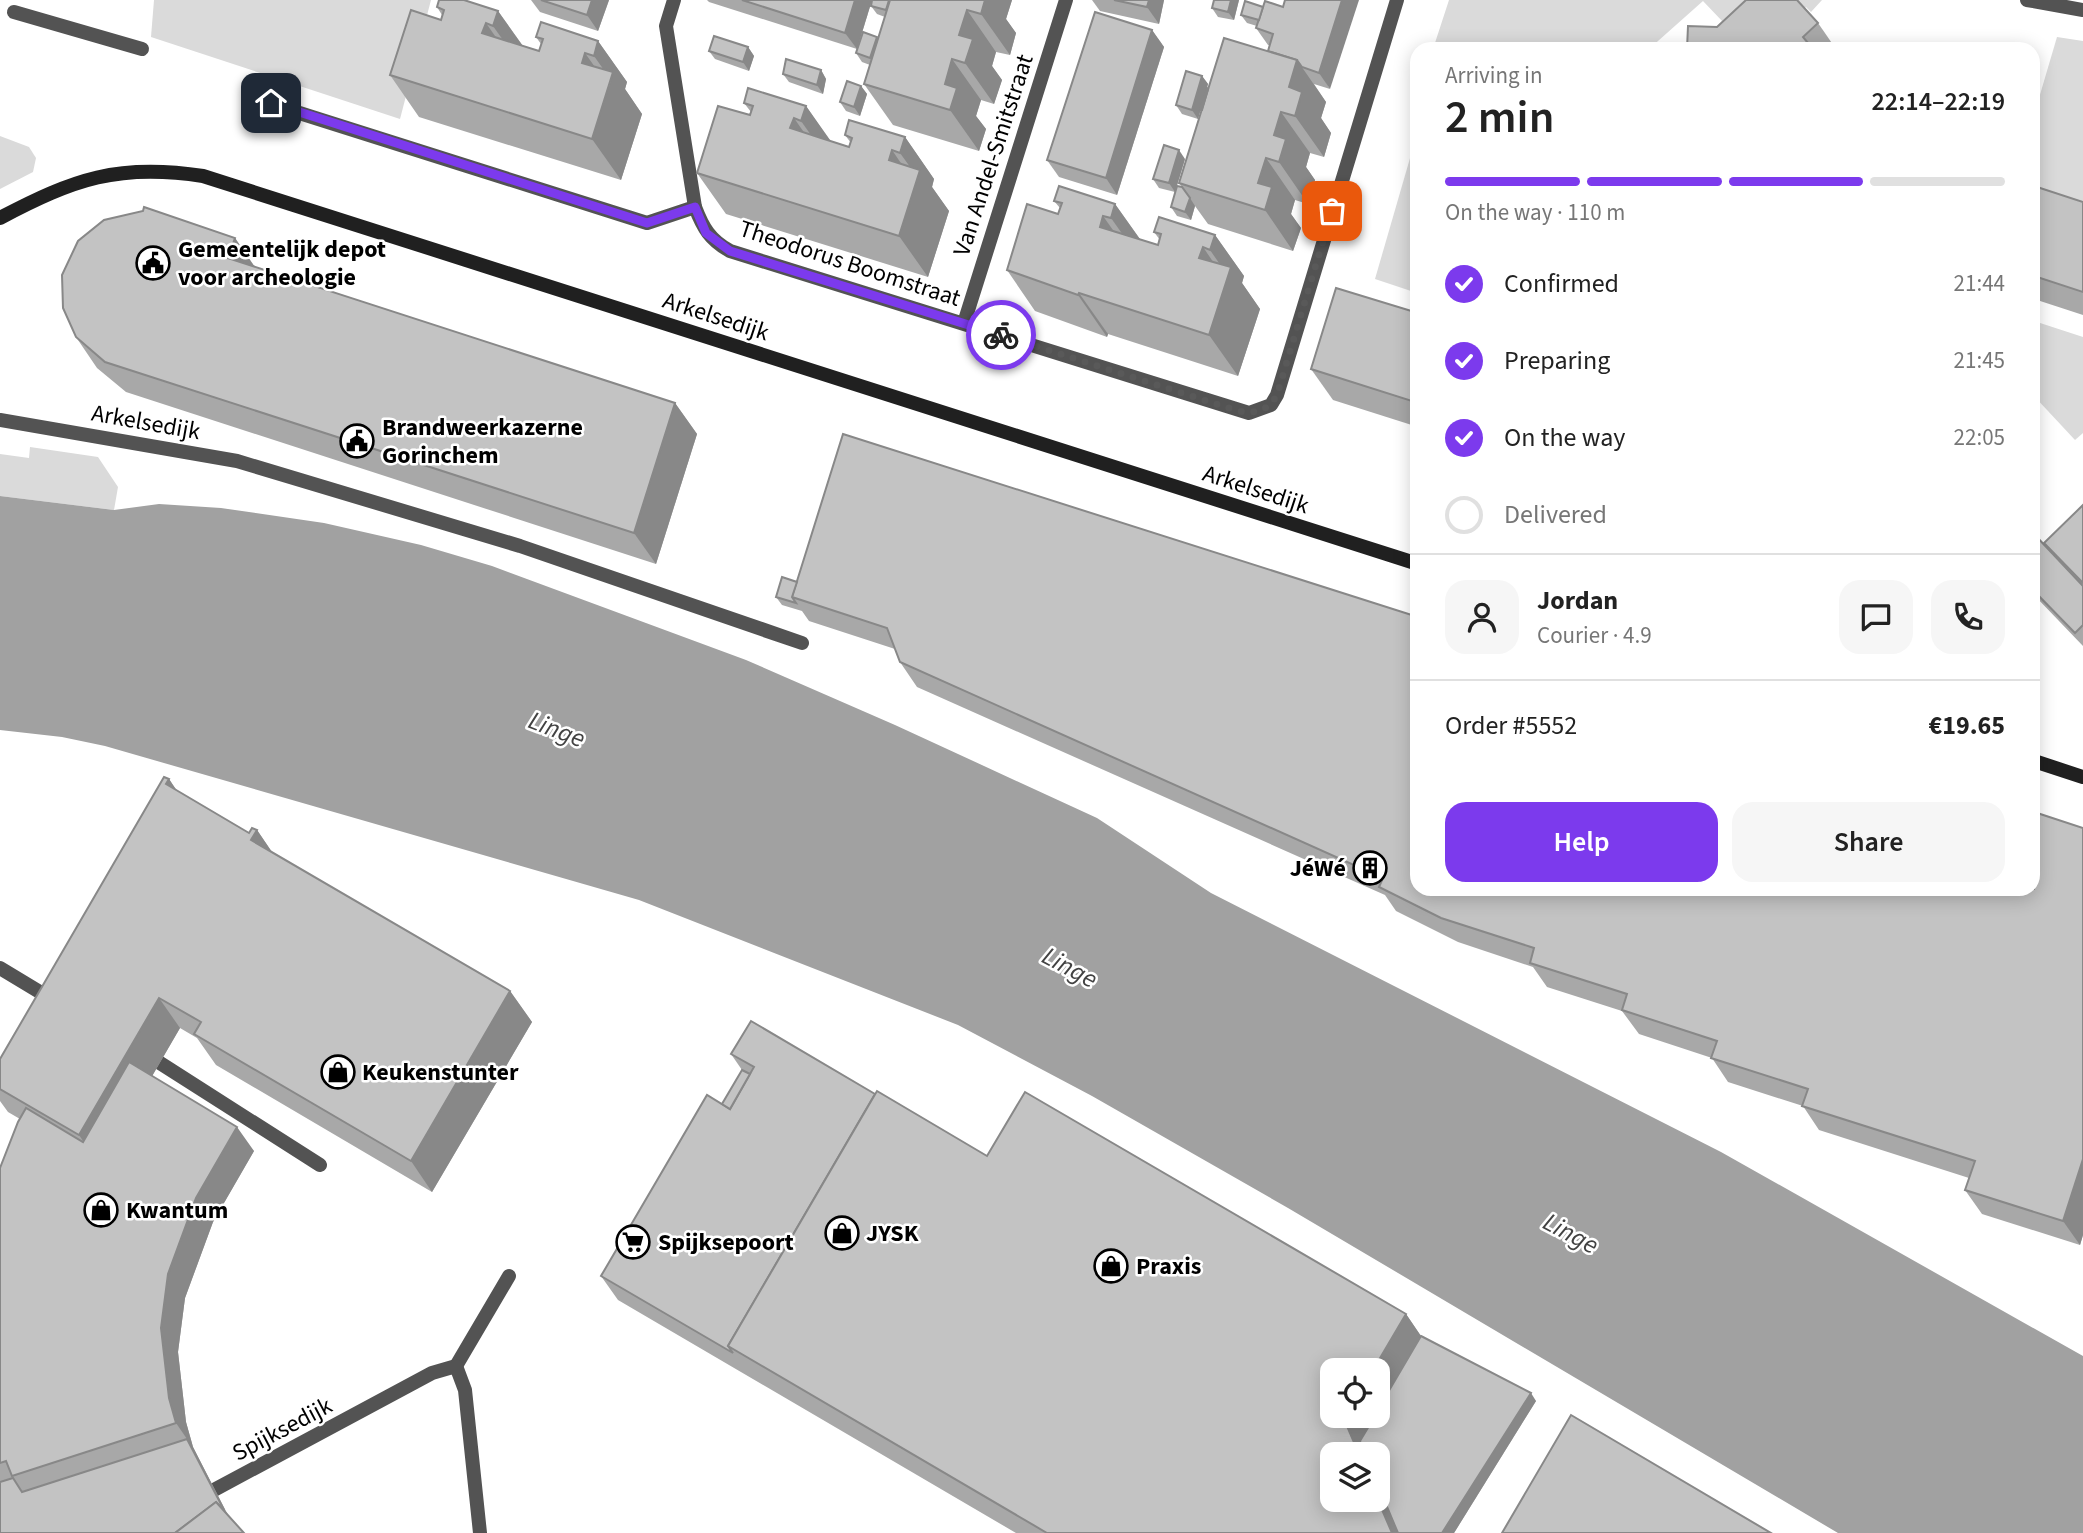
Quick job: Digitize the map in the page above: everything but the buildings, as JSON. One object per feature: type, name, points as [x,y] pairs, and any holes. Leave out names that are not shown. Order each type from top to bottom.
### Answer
[{"type":"main road","name":"Arkelsedijk","points":[[0,218],[50,192],[101,174],[123,171],[177,172],[203,176],[1410,562]]},
{"type":"main road","points":[[2040,763],[2083,777]]},
{"type":"street","name":"Theodorus Boomstraat","points":[[674,0],[666,26],[695,207],[706,233],[730,251],[1249,413],[1271,405],[1397,0]]},
{"type":"street","name":"Van Andel-Smitstraat","points":[[964,324],[1066,0]]},
{"type":"street","points":[[2027,0],[2083,10]]},
{"type":"street","points":[[14,12],[142,49]]},
{"type":"street","points":[[271,103],[647,223],[695,207]]},
{"type":"street","name":"Arkelsedijk","points":[[0,420],[237,461],[520,546],[802,643]]},
{"type":"street","points":[[0,968],[69,1009]]},
{"type":"street","points":[[160,1063],[320,1164]]},
{"type":"street","points":[[480,1533],[466,1390],[456,1366],[509,1276]]},
{"type":"street","name":"Spijksedijk","points":[[191,1502],[289,1452],[432,1373],[456,1366]]},
{"type":"shaded area","points":[[154,0],[431,0],[400,119],[151,37]]},
{"type":"shaded area","points":[[1449,0],[1822,0],[1811,12],[1806,7],[1790,21],[1745,42],[1742,42],[1703,1],[1657,42],[1435,42]]},
{"type":"shaded area","points":[[2057,37],[2083,41],[2083,218],[2040,204],[2040,95]]},
{"type":"shaded area","points":[[0,136],[29,147],[36,158],[33,172],[0,189]]},
{"type":"shaded area","points":[[1410,158],[1410,291],[1375,279]]},
{"type":"shaded area","points":[[2040,323],[2083,337],[2083,433],[2075,440],[2040,402]]},
{"type":"shaded area","points":[[30,447],[98,457],[118,487],[114,510],[0,496],[0,454],[29,458]]},
{"type":"water","name":"Linge","points":[[0,496],[114,510],[159,504],[221,508],[324,523],[421,545],[492,566],[746,660],[1097,818],[1211,893],[1721,1152],[2083,1356],[2083,1533],[1838,1533],[1288,1208],[1092,1096],[958,1025],[639,900],[105,746],[62,737],[0,730]]},
{"type":"way so far","points":[[1001,335],[1238,411],[1249,413],[1263,410],[1271,405],[1277,395],[1332,211]]},
{"type":"place","name":"Gemeentelijk depot voor archeologie","points":[[153,263]]},
{"type":"place","name":"Brandweerkazerne Gorinchem","points":[[357,441]]},
{"type":"place","name":"JéWé","points":[[1370,868]]},
{"type":"place","name":"Keukenstunter","points":[[338,1072]]},
{"type":"place","name":"Kwantum","points":[[101,1210]]},
{"type":"place","name":"JYSK","points":[[842,1233]]},
{"type":"place","name":"Spijksepoort","points":[[633,1242]]},
{"type":"place","name":"Praxis","points":[[1111,1266]]},
{"type":"route","points":[[271,103],[647,223],[695,207],[706,233],[730,251],[1001,335]]}]
